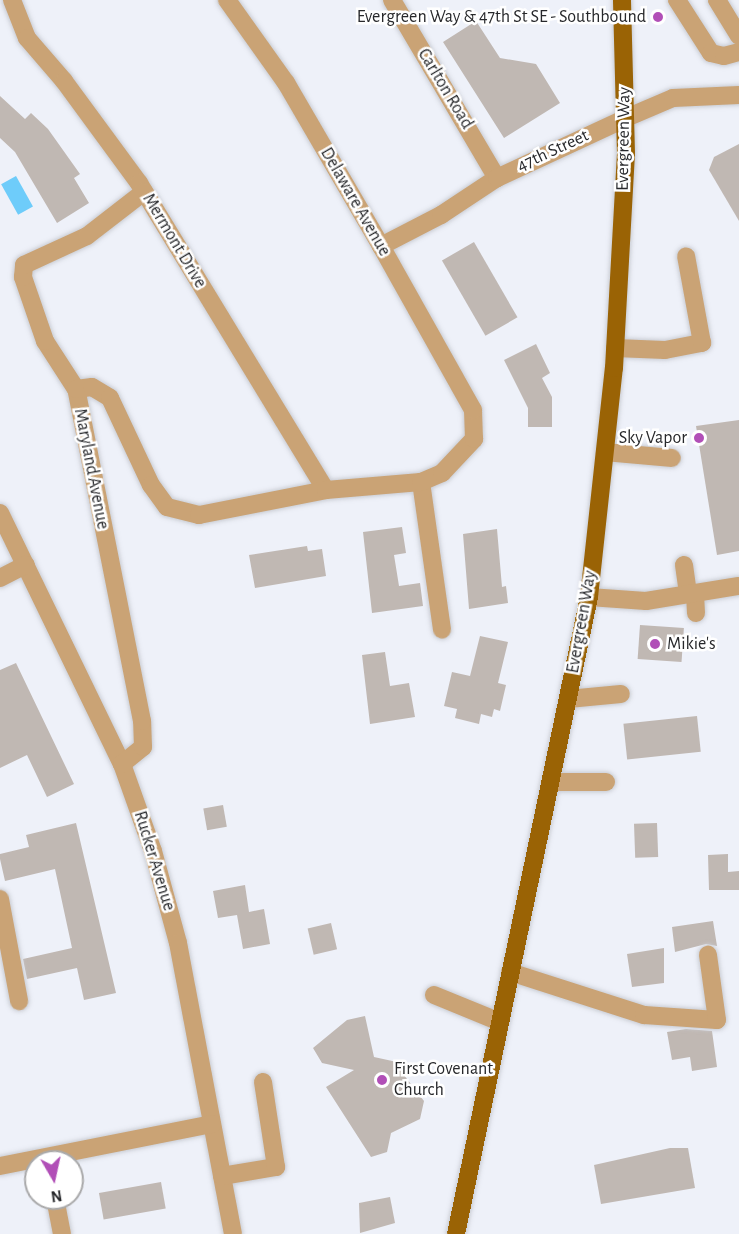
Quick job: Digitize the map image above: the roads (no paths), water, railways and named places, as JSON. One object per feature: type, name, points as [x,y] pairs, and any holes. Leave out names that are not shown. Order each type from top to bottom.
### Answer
[{"type":"main road","name":"Evergreen Way","points":[[456,1234],[589,597],[615,348],[626,118],[621,0]]},
{"type":"street","name":"Mermont Drive","points":[[12,0],[27,38],[64,81],[144,192],[326,490]]},
{"type":"street","name":"Delaware Avenue","points":[[227,0],[286,83],[473,410]]},
{"type":"street","name":"Carlton Road","points":[[392,0],[497,177]]},
{"type":"street","points":[[677,0],[711,53],[724,56],[739,52]]},
{"type":"street","points":[[717,0],[739,36]]},
{"type":"street","name":"47th Street","points":[[381,246],[441,215],[497,177],[673,98],[739,94]]},
{"type":"street","points":[[76,389],[45,341],[22,277],[24,265],[87,236],[144,192]]},
{"type":"street","points":[[615,348],[665,350],[702,343],[686,256]]},
{"type":"street","name":"Maryland Avenue","points":[[122,764],[143,747],[142,721],[76,389],[92,387],[110,398],[150,485],[167,507],[200,515],[326,490],[421,482],[442,473],[474,439],[473,410]]},
{"type":"street","points":[[605,452],[672,458]]},
{"type":"street","points":[[421,482],[442,630]]},
{"type":"street","name":"Rucker Avenue","points":[[0,513],[4,527],[26,565],[122,764],[153,851],[178,943],[233,1234]]},
{"type":"street","points":[[0,578],[26,565]]},
{"type":"street","points":[[684,565],[696,613]]},
{"type":"street","points":[[589,597],[646,601],[739,586]]},
{"type":"street","points":[[568,699],[621,694]]},
{"type":"street","points":[[551,782],[606,782]]},
{"type":"street","points":[[0,899],[19,1001]]},
{"type":"street","points":[[510,972],[644,1015],[717,1020],[708,955]]},
{"type":"street","points":[[434,995],[500,1022]]},
{"type":"street","points":[[222,1176],[276,1167],[263,1082]]},
{"type":"street","points":[[84,1151],[212,1124]]},
{"type":"street","points":[[0,1166],[24,1162]]},
{"type":"street","points":[[57,1210],[62,1234]]},
{"type":"water","points":[[16,176],[33,207],[18,215],[1,184]]},
{"type":"place","name":"Evergreen Way & 47th St SE - Southbound","points":[[658,17]]},
{"type":"place","name":"Sky Vapor","points":[[699,438]]},
{"type":"place","name":"Mikie's","points":[[655,644]]},
{"type":"place","name":"First Covenant Church","points":[[382,1080]]}]
